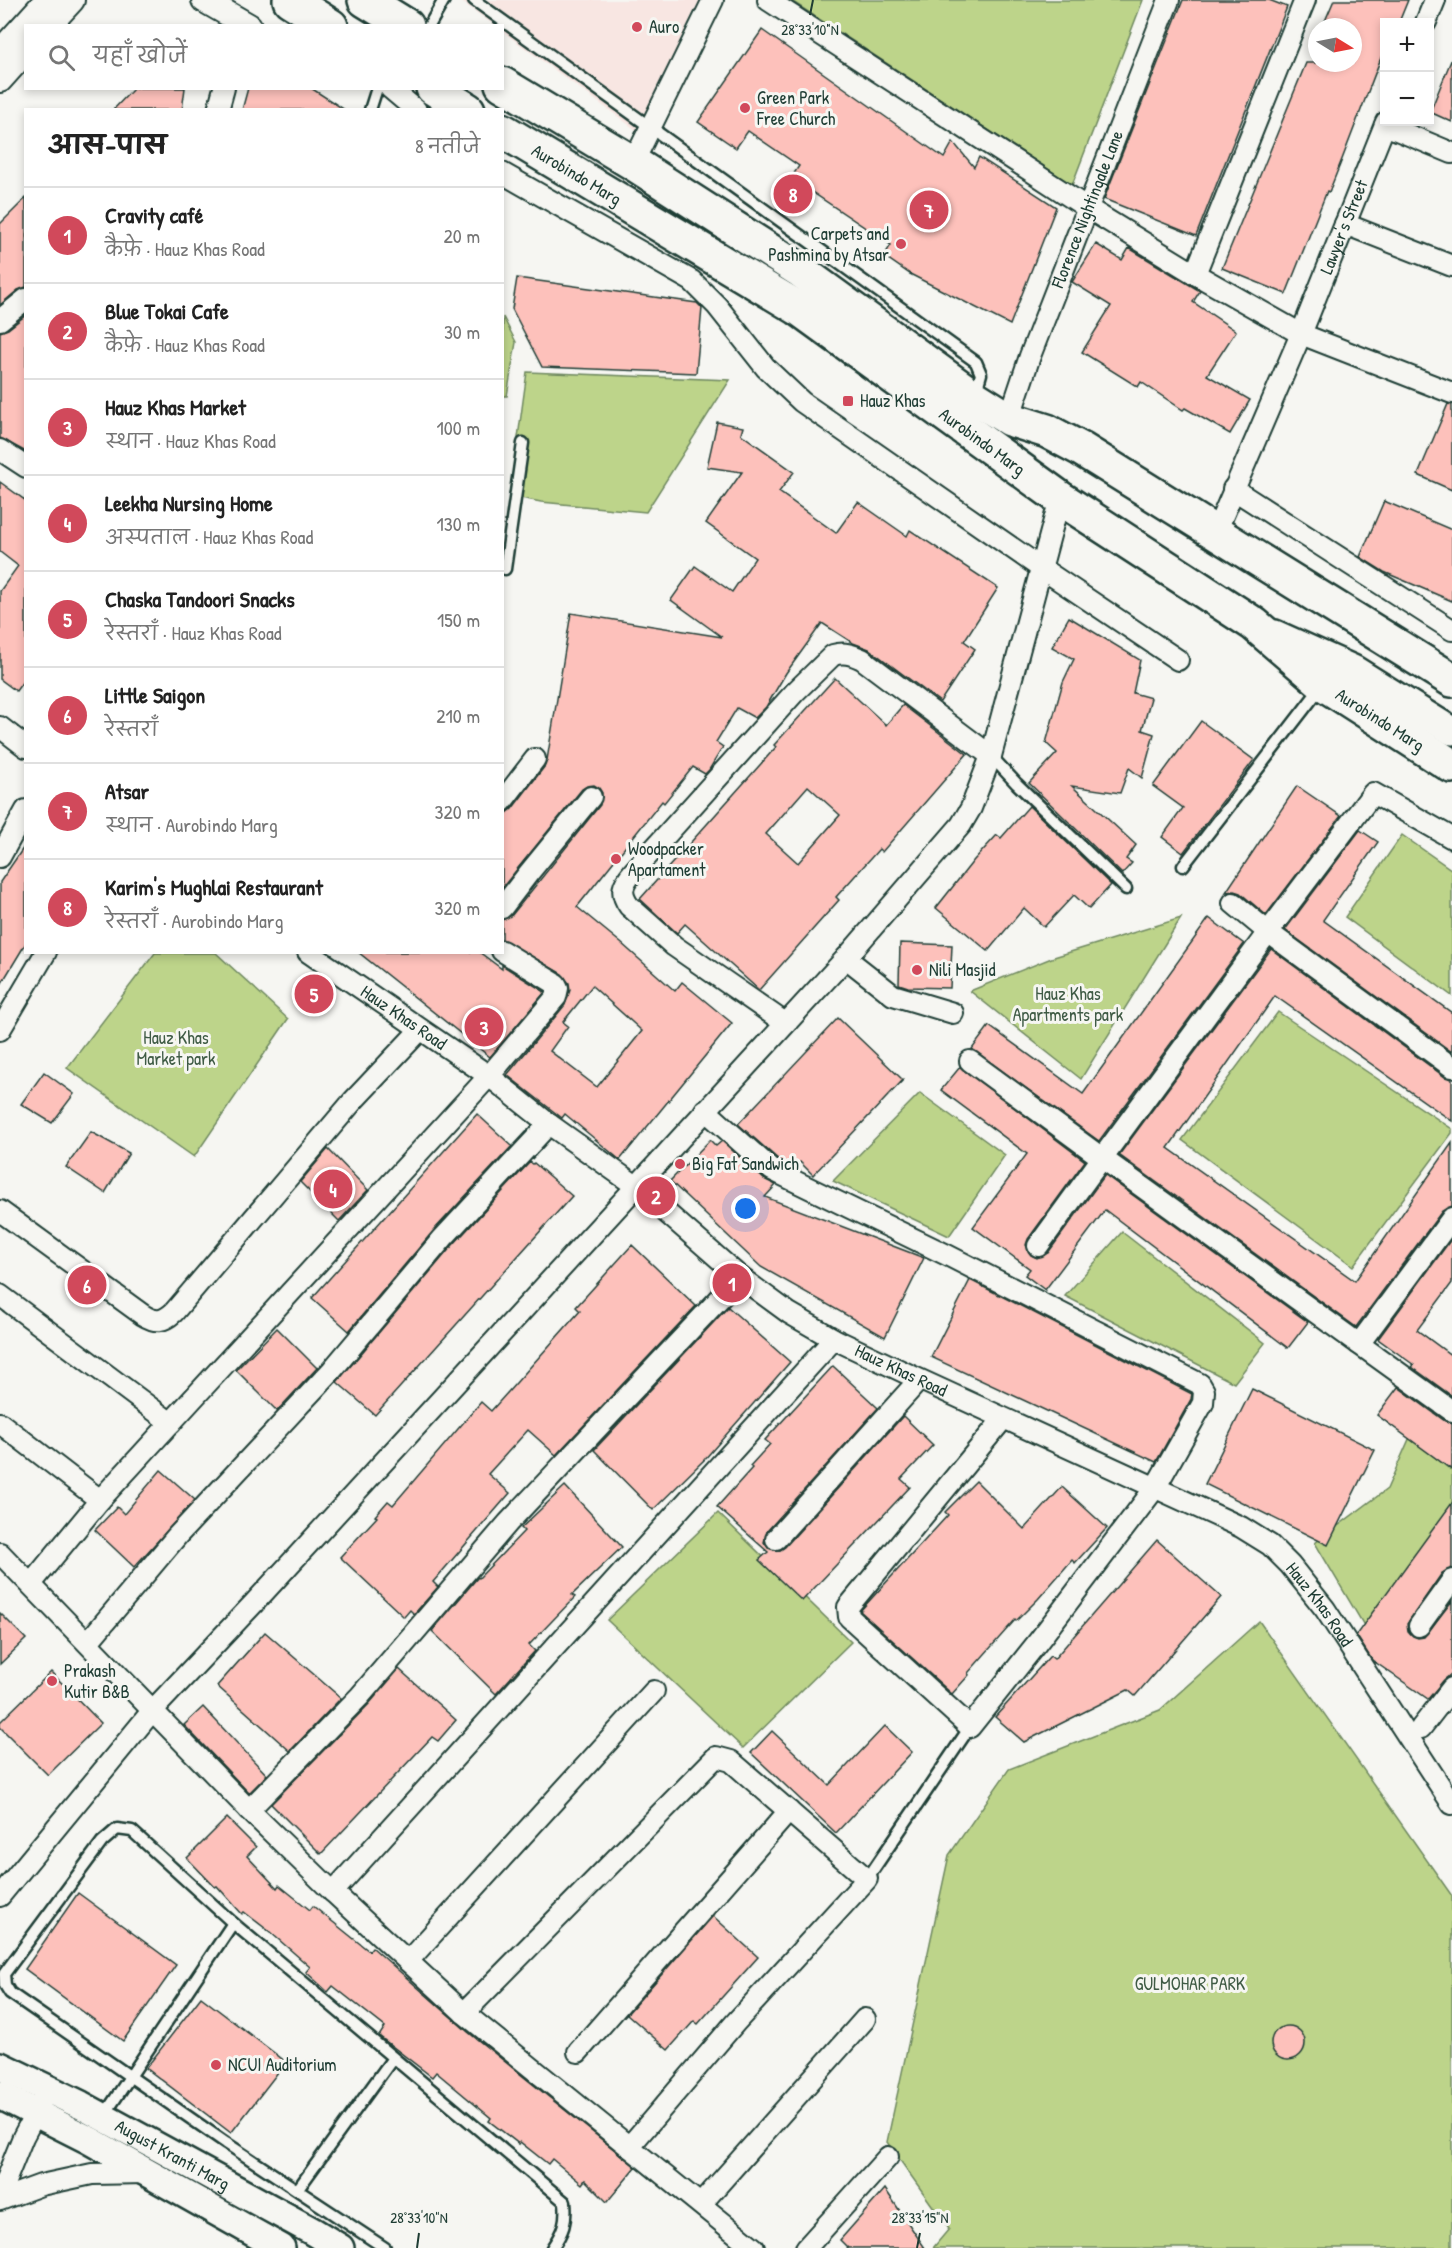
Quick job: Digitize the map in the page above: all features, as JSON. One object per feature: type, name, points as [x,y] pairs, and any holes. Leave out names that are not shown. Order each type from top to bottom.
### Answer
[{"type":"highway","points":[[290,0],[328,24]]},
{"type":"highway","points":[[365,0],[404,24]]},
{"type":"highway","name":"Aurobindo Marg","points":[[504,85],[633,163],[798,269],[974,397],[1009,419],[1047,431],[1082,449],[1452,680]]},
{"type":"highway","points":[[436,90],[465,108]]},
{"type":"highway","name":"Aurobindo Marg","points":[[504,131],[798,308],[1060,498],[1254,624],[1324,684],[1452,766]]},
{"type":"main road","points":[[1254,624],[1353,669],[1452,731]]},
{"type":"main road","name":"August Kranti Marg","points":[[0,2066],[43,2101],[312,2231],[340,2248]]},
{"type":"main road","name":"August Kranti Marg","points":[[0,2095],[43,2101]]},
{"type":"main road","name":"August Kranti Marg","points":[[96,2128],[149,2173],[281,2248]]},
{"type":"street","points":[[25,24],[47,0]]},
{"type":"street","points":[[50,24],[72,0]]},
{"type":"street","points":[[204,0],[245,24]]},
{"type":"street","points":[[633,163],[713,0]]},
{"type":"street","points":[[768,0],[1089,209],[1195,274],[1301,333],[1452,393]]},
{"type":"street","name":"Florence Nightingale Lane","points":[[1009,419],[1030,356],[1169,0]]},
{"type":"street","points":[[1195,274],[1305,0]]},
{"type":"street","points":[[1428,18],[1435,0]]},
{"type":"street","points":[[0,52],[24,25]]},
{"type":"street","points":[[0,80],[24,53]]},
{"type":"street","points":[[219,108],[223,90]]},
{"type":"street","points":[[392,90],[414,108]]},
{"type":"street","name":"Lawyer's Street","points":[[1215,534],[1301,333],[1385,126]]},
{"type":"street","points":[[1393,126],[1452,153]]},
{"type":"street","points":[[504,174],[692,281],[717,306],[766,368],[794,396],[1041,568],[1178,660]]},
{"type":"street","points":[[1345,224],[1452,266]]},
{"type":"street","points":[[0,320],[24,301]]},
{"type":"street","points":[[0,450],[24,466]]},
{"type":"street","points":[[1233,489],[1452,630]]},
{"type":"street","points":[[0,1896],[152,1711],[255,1602],[846,958],[961,825],[971,808],[991,756],[1060,498]]},
{"type":"street","points":[[785,1023],[674,946],[629,906],[622,891],[625,882],[795,692],[833,655],[841,653],[862,658],[991,756]]},
{"type":"street","points":[[0,727],[24,745]]},
{"type":"street","points":[[504,799],[535,759]]},
{"type":"street","points":[[1038,1246],[1373,793],[1452,838]]},
{"type":"street","points":[[504,905],[591,797]]},
{"type":"street","points":[[0,857],[24,814]]},
{"type":"street","points":[[1233,903],[1268,932],[1452,1067]]},
{"type":"street","points":[[31,1584],[100,1500],[489,1076],[558,993],[555,984],[504,952]]},
{"type":"street","points":[[0,1030],[45,954]]},
{"type":"street","name":"Hauz Khas Road","points":[[312,954],[489,1076],[549,1124],[636,1186],[740,1277],[789,1313],[834,1339],[919,1380],[1241,1527],[1270,1545],[1290,1565],[1325,1609],[1416,1735],[1452,1804]]},
{"type":"street","points":[[846,958],[893,995],[953,1013]]},
{"type":"street","points":[[0,1211],[143,1315],[156,1322],[161,1321],[174,1312],[353,1101],[420,1030]]},
{"type":"street","points":[[970,1061],[1452,1411]]},
{"type":"street","points":[[705,1110],[772,1170],[947,1255],[1200,1383],[1204,1391],[1203,1403],[1155,1488],[970,1727],[849,1617],[848,1607],[1004,1419]]},
{"type":"street","points":[[88,1642],[177,1536],[332,1370],[443,1238],[549,1124]]},
{"type":"street","points":[[1359,1344],[1452,1218]]},
{"type":"street","points":[[249,1810],[360,1696],[508,1523],[740,1277]]},
{"type":"street","points":[[0,1295],[171,1423]]},
{"type":"street","points":[[333,1892],[834,1339]]},
{"type":"street","points":[[776,1539],[919,1380]]},
{"type":"street","points":[[0,1423],[100,1500]]},
{"type":"street","points":[[0,1553],[249,1810],[333,1892],[464,2013],[754,2248]]},
{"type":"street","points":[[1419,1626],[1452,1580]]},
{"type":"street","points":[[1416,1735],[1452,1688]]},
{"type":"street","points":[[408,1961],[654,1691]]},
{"type":"street","points":[[464,2013],[716,1757],[731,1761],[867,1879],[735,2023],[629,2147]]},
{"type":"street","points":[[578,2052],[789,1811]]},
{"type":"street","points":[[701,2204],[865,2019]]},
{"type":"street","points":[[0,2194],[23,2137],[43,2101]]},
{"type":"street","points":[[806,2248],[888,2157]]},
{"type":"street","points":[[0,2200],[41,2185],[92,2174],[149,2173]]},
{"type":"lane","points":[[430,24],[444,0]]},
{"type":"lane","points":[[474,0],[975,362],[981,374],[974,397]]},
{"type":"lane","points":[[371,108],[376,90]]},
{"type":"lane","points":[[504,569],[523,443]]},
{"type":"lane","points":[[1183,866],[1324,684]]},
{"type":"lane","points":[[991,756],[1126,889]]},
{"type":"lane","points":[[867,1879],[970,1727]]},
{"type":"lane","points":[[385,2248],[226,2143],[10,1993],[5,1985],[4,1974],[102,1842],[117,1829],[132,1830],[232,1923],[565,2202],[567,2220],[552,2248]]},
{"type":"lane","points":[[96,2128],[232,1923]]},
{"type":"lane","points":[[298,2189],[393,2058]]},
{"type":"shaded area","points":[[459,0],[700,0],[636,130],[504,33],[504,24],[493,24]]},
{"type":"green space","points":[[790,0],[1143,0],[1072,185]]},
{"type":"green space","points":[[504,319],[516,342],[507,396],[504,396]]},
{"type":"green space","points":[[527,372],[730,380],[646,512],[541,502],[510,496]]},
{"type":"green space","points":[[1402,835],[1452,870],[1452,996],[1345,917]]},
{"type":"green space","name":"Hauz Khas Apartments park","points":[[1181,918],[1081,1079],[970,991],[1054,957]]},
{"type":"green space","name":"Hauz Khas Market park","points":[[154,954],[217,954],[288,1019],[194,1157],[67,1068]]},
{"type":"green space","points":[[1278,1012],[1452,1129],[1452,1133],[1353,1266],[1182,1140]]},
{"type":"green space","points":[[920,1093],[1005,1155],[949,1236],[833,1181]]},
{"type":"green space","points":[[1122,1232],[1265,1343],[1234,1383],[1065,1296]]},
{"type":"green space","points":[[1410,1437],[1452,1471],[1452,1509],[1366,1629],[1315,1543],[1387,1489]]},
{"type":"green space","points":[[718,1513],[851,1642],[743,1748],[607,1620]]},
{"type":"green space","name":"GULMOHAR PARK","points":[[1259,1621],[1452,1896],[1452,2248],[933,2248],[949,2229],[887,2142],[949,1855],[1009,1769],[1160,1710]]},
{"type":"building","points":[[1183,0],[1269,0],[1287,7],[1196,236],[1104,199]]},
{"type":"building","points":[[1334,0],[1408,0],[1401,18],[1380,18],[1380,60],[1329,192],[1327,191],[1286,294],[1222,268],[1306,63],[1308,63],[1308,72],[1362,72],[1362,18],[1326,18]]},
{"type":"building","points":[[762,30],[944,158],[953,142],[974,167],[979,157],[1056,207],[1010,325],[910,274],[884,256],[891,245],[791,178],[799,166],[748,131],[736,148],[698,122]]},
{"type":"building","points":[[1452,58],[1452,122],[1434,114],[1434,102]]},
{"type":"building","points":[[132,90],[185,90],[182,108],[115,108]]},
{"type":"building","points":[[247,90],[314,90],[342,108],[243,108]]},
{"type":"building","points":[[24,200],[24,288],[0,305],[0,224]]},
{"type":"building","points":[[1096,244],[1122,260],[1129,248],[1200,291],[1193,302],[1236,331],[1207,375],[1250,400],[1230,434],[1185,408],[1183,410],[1141,382],[1138,387],[1082,352],[1111,306],[1072,282]]},
{"type":"building","points":[[517,278],[697,303],[702,308],[696,373],[542,367],[512,309]]},
{"type":"building","points":[[24,317],[24,451],[0,438],[0,332],[8,329]]},
{"type":"building","points":[[1448,404],[1452,405],[1452,490],[1418,475]]},
{"type":"building","points":[[717,422],[743,427],[741,434],[794,472],[779,492],[836,533],[858,502],[907,536],[910,530],[998,588],[964,641],[975,649],[940,702],[869,649],[853,643],[822,623],[786,673],[766,707],[755,718],[737,708],[716,742],[723,747],[709,770],[705,774],[693,767],[664,803],[662,801],[577,907],[675,991],[682,982],[732,1023],[620,1160],[565,1114],[562,1118],[507,1075],[565,1005],[570,990],[569,983],[562,974],[504,940],[504,919],[512,915],[600,805],[602,793],[594,785],[582,789],[504,886],[504,815],[512,809],[545,766],[547,760],[571,613],[722,637],[671,600],[695,566],[732,592],[755,558],[706,523],[742,472],[707,467]],"holes":[[[592,986],[642,1031],[597,1087],[550,1051],[568,1026],[563,1022]]]},
{"type":"building","points":[[0,482],[24,500],[24,680],[16,691],[0,679],[0,591],[18,566],[0,552]]},
{"type":"building","points":[[1384,501],[1452,530],[1452,601],[1384,572],[1360,557]]},
{"type":"building","points":[[1069,617],[1140,660],[1133,693],[1151,698],[1142,730],[1154,734],[1142,778],[1129,768],[1120,793],[1072,786],[1136,845],[1126,859],[1132,863],[1122,874],[1029,783],[1057,753],[1046,743],[1063,682],[1074,659],[1052,647]]},
{"type":"building","points":[[835,678],[886,725],[903,705],[967,754],[882,852],[879,849],[836,897],[839,900],[759,990],[685,924],[677,933],[640,899],[776,747],[774,745]],"holes":[[[808,786],[840,815],[798,863],[766,834]]]},
{"type":"building","points":[[1201,721],[1254,760],[1183,853],[1162,837],[1183,808],[1153,786]]},
{"type":"building","points":[[1297,786],[1341,816],[1266,915],[1240,893],[1226,892]]},
{"type":"building","points":[[1029,806],[1111,885],[1089,909],[1074,895],[1044,927],[1024,908],[988,951],[936,908],[974,860],[997,835],[1001,838]]},
{"type":"building","points":[[1360,830],[1378,842],[1323,920],[1452,1013],[1452,1052],[1285,930]]},
{"type":"building","points":[[24,847],[24,946],[0,986],[0,882]]},
{"type":"building","points":[[1209,918],[1244,944],[1099,1141],[972,1049],[989,1026],[1083,1094]]},
{"type":"building","points":[[900,943],[952,945],[950,988],[908,987],[899,984]]},
{"type":"building","points":[[1271,949],[1445,1077],[1452,1079],[1452,1121],[1275,996],[1168,1148],[1355,1281],[1452,1143],[1452,1206],[1442,1211],[1356,1327],[1119,1155]]},
{"type":"building","points":[[361,954],[482,954],[502,969],[502,965],[545,992],[490,1057]]},
{"type":"building","points":[[838,1018],[903,1080],[813,1175],[800,1162],[794,1167],[779,1160],[738,1124]]},
{"type":"building","points":[[960,1067],[1085,1161],[1028,1239],[1026,1245],[1031,1255],[1037,1258],[1048,1253],[1105,1175],[1308,1322],[1288,1348],[1105,1210],[1045,1290],[1025,1275],[1030,1269],[973,1227],[1027,1154],[941,1090]]},
{"type":"building","points":[[44,1072],[74,1094],[52,1123],[21,1104]]},
{"type":"building","points":[[477,1114],[512,1146],[434,1230],[349,1331],[312,1298]]},
{"type":"building","points":[[91,1132],[129,1153],[105,1193],[66,1167]]},
{"type":"building","points":[[710,1140],[716,1146],[722,1141],[764,1179],[776,1185],[765,1197],[924,1258],[885,1337],[761,1267],[670,1181]]},
{"type":"building","points":[[328,1149],[368,1190],[339,1221],[300,1182]]},
{"type":"building","points":[[530,1162],[572,1196],[375,1415],[337,1382],[452,1246]]},
{"type":"building","points":[[1452,1238],[1452,1283],[1417,1330],[1452,1356],[1452,1396],[1378,1339]]},
{"type":"building","points":[[632,1245],[696,1306],[556,1455],[528,1430],[488,1474],[510,1493],[433,1582],[438,1587],[414,1614],[410,1610],[404,1617],[340,1557],[377,1517],[375,1516],[388,1501],[393,1505],[481,1402],[491,1411],[580,1311],[576,1307]]},
{"type":"building","points":[[970,1280],[1192,1394],[1156,1462],[931,1357]]},
{"type":"building","points":[[728,1307],[790,1362],[704,1460],[653,1510],[594,1450]]},
{"type":"building","points":[[277,1328],[317,1368],[277,1411],[236,1370]]},
{"type":"building","points":[[833,1366],[878,1408],[767,1531],[764,1542],[768,1548],[779,1551],[785,1547],[903,1416],[933,1445],[901,1479],[910,1487],[802,1601],[759,1560],[768,1552],[717,1507],[770,1444],[765,1440]]},
{"type":"building","points":[[1398,1387],[1445,1421],[1452,1423],[1452,1470],[1377,1415]]},
{"type":"building","points":[[1252,1389],[1375,1450],[1328,1545],[1205,1484]]},
{"type":"building","points":[[161,1470],[195,1500],[134,1567],[95,1530],[117,1507],[124,1514]]},
{"type":"building","points":[[976,1481],[1024,1529],[1062,1487],[1107,1528],[1075,1563],[1072,1560],[1038,1599],[1015,1620],[952,1694],[860,1611],[948,1515],[945,1512]]},
{"type":"building","points":[[565,1486],[622,1547],[572,1595],[575,1597],[529,1645],[535,1651],[496,1694],[432,1631],[478,1577],[524,1531],[521,1528]]},
{"type":"building","points":[[1452,1503],[1452,1568],[1442,1573],[1407,1624],[1408,1631],[1413,1636],[1424,1637],[1452,1601],[1452,1673],[1428,1699],[1372,1660],[1356,1635]]},
{"type":"building","points":[[1157,1540],[1221,1597],[1135,1696],[1128,1690],[1024,1742],[995,1717],[1050,1656],[1054,1659]]},
{"type":"building","points":[[0,1613],[26,1639],[0,1664]]},
{"type":"building","points":[[265,1632],[341,1698],[290,1751],[217,1686]]},
{"type":"building","points":[[399,1669],[456,1720],[438,1741],[432,1737],[321,1854],[271,1804],[369,1704]]},
{"type":"building","points":[[51,1672],[101,1723],[48,1775],[0,1727],[0,1722]]},
{"type":"building","points":[[203,1707],[267,1775],[249,1793],[184,1725]]},
{"type":"building","points":[[885,1726],[912,1752],[836,1833],[751,1753],[772,1731],[829,1785]]},
{"type":"building","points":[[227,1818],[256,1847],[247,1856],[277,1888],[279,1885],[310,1910],[313,1906],[369,1951],[372,1947],[468,2032],[636,2167],[607,2202],[585,2180],[582,2184],[552,2159],[548,2164],[520,2142],[519,2144],[489,2121],[491,2118],[436,2072],[432,2077],[379,2036],[385,2027],[333,1986],[328,1992],[306,1972],[310,1967],[270,1932],[244,1912],[242,1914],[217,1886],[215,1887],[187,1858]]},
{"type":"building","points":[[78,1893],[176,1965],[123,2041],[25,1969]]},
{"type":"building","points":[[713,1916],[758,1957],[698,2024],[694,2021],[668,2050],[627,2014]]},
{"type":"building","name":"NCUI Auditorium","points":[[201,1997],[286,2062],[231,2133],[146,2068]]},
{"type":"building","points":[[1288,2026],[1300,2031],[1305,2043],[1300,2055],[1288,2060],[1276,2055],[1271,2043],[1276,2031]]},
{"type":"building","points":[[885,2189],[925,2248],[848,2248],[840,2240]]},
{"type":"place","name":"Auro","points":[[637,27]]},
{"type":"place","name":"Green Park Free Church","points":[[745,108]]},
{"type":"place","name":"Karim's Mughlai Restaurant","points":[[793,194]]},
{"type":"place","name":"Atsar","points":[[929,210]]},
{"type":"place","name":"Carpets and Pashmina by Atsar","points":[[901,244]]},
{"type":"place","name":"Hauz Khas","points":[[848,401]]},
{"type":"place","name":"Woodpacker Apartament","points":[[616,859]]},
{"type":"place","name":"Nili Masjid","points":[[917,970]]},
{"type":"place","name":"Chaska Tandoori Snacks","points":[[314,994]]},
{"type":"place","name":"Hauz Khas Market","points":[[484,1027]]},
{"type":"place","name":"Big Fat Sandwich","points":[[680,1164]]},
{"type":"place","name":"Leekha Nursing Home","points":[[333,1189]]},
{"type":"place","name":"Blue Tokai Cafe","points":[[656,1196]]},
{"type":"place","name":"Cravity café","points":[[732,1283]]},
{"type":"place","name":"Little Saigon","points":[[87,1285]]},
{"type":"place","name":"Prakash Kutir B&B","points":[[52,1681]]},
{"type":"place","name":"NCUI Auditorium","points":[[216,2065]]}]
